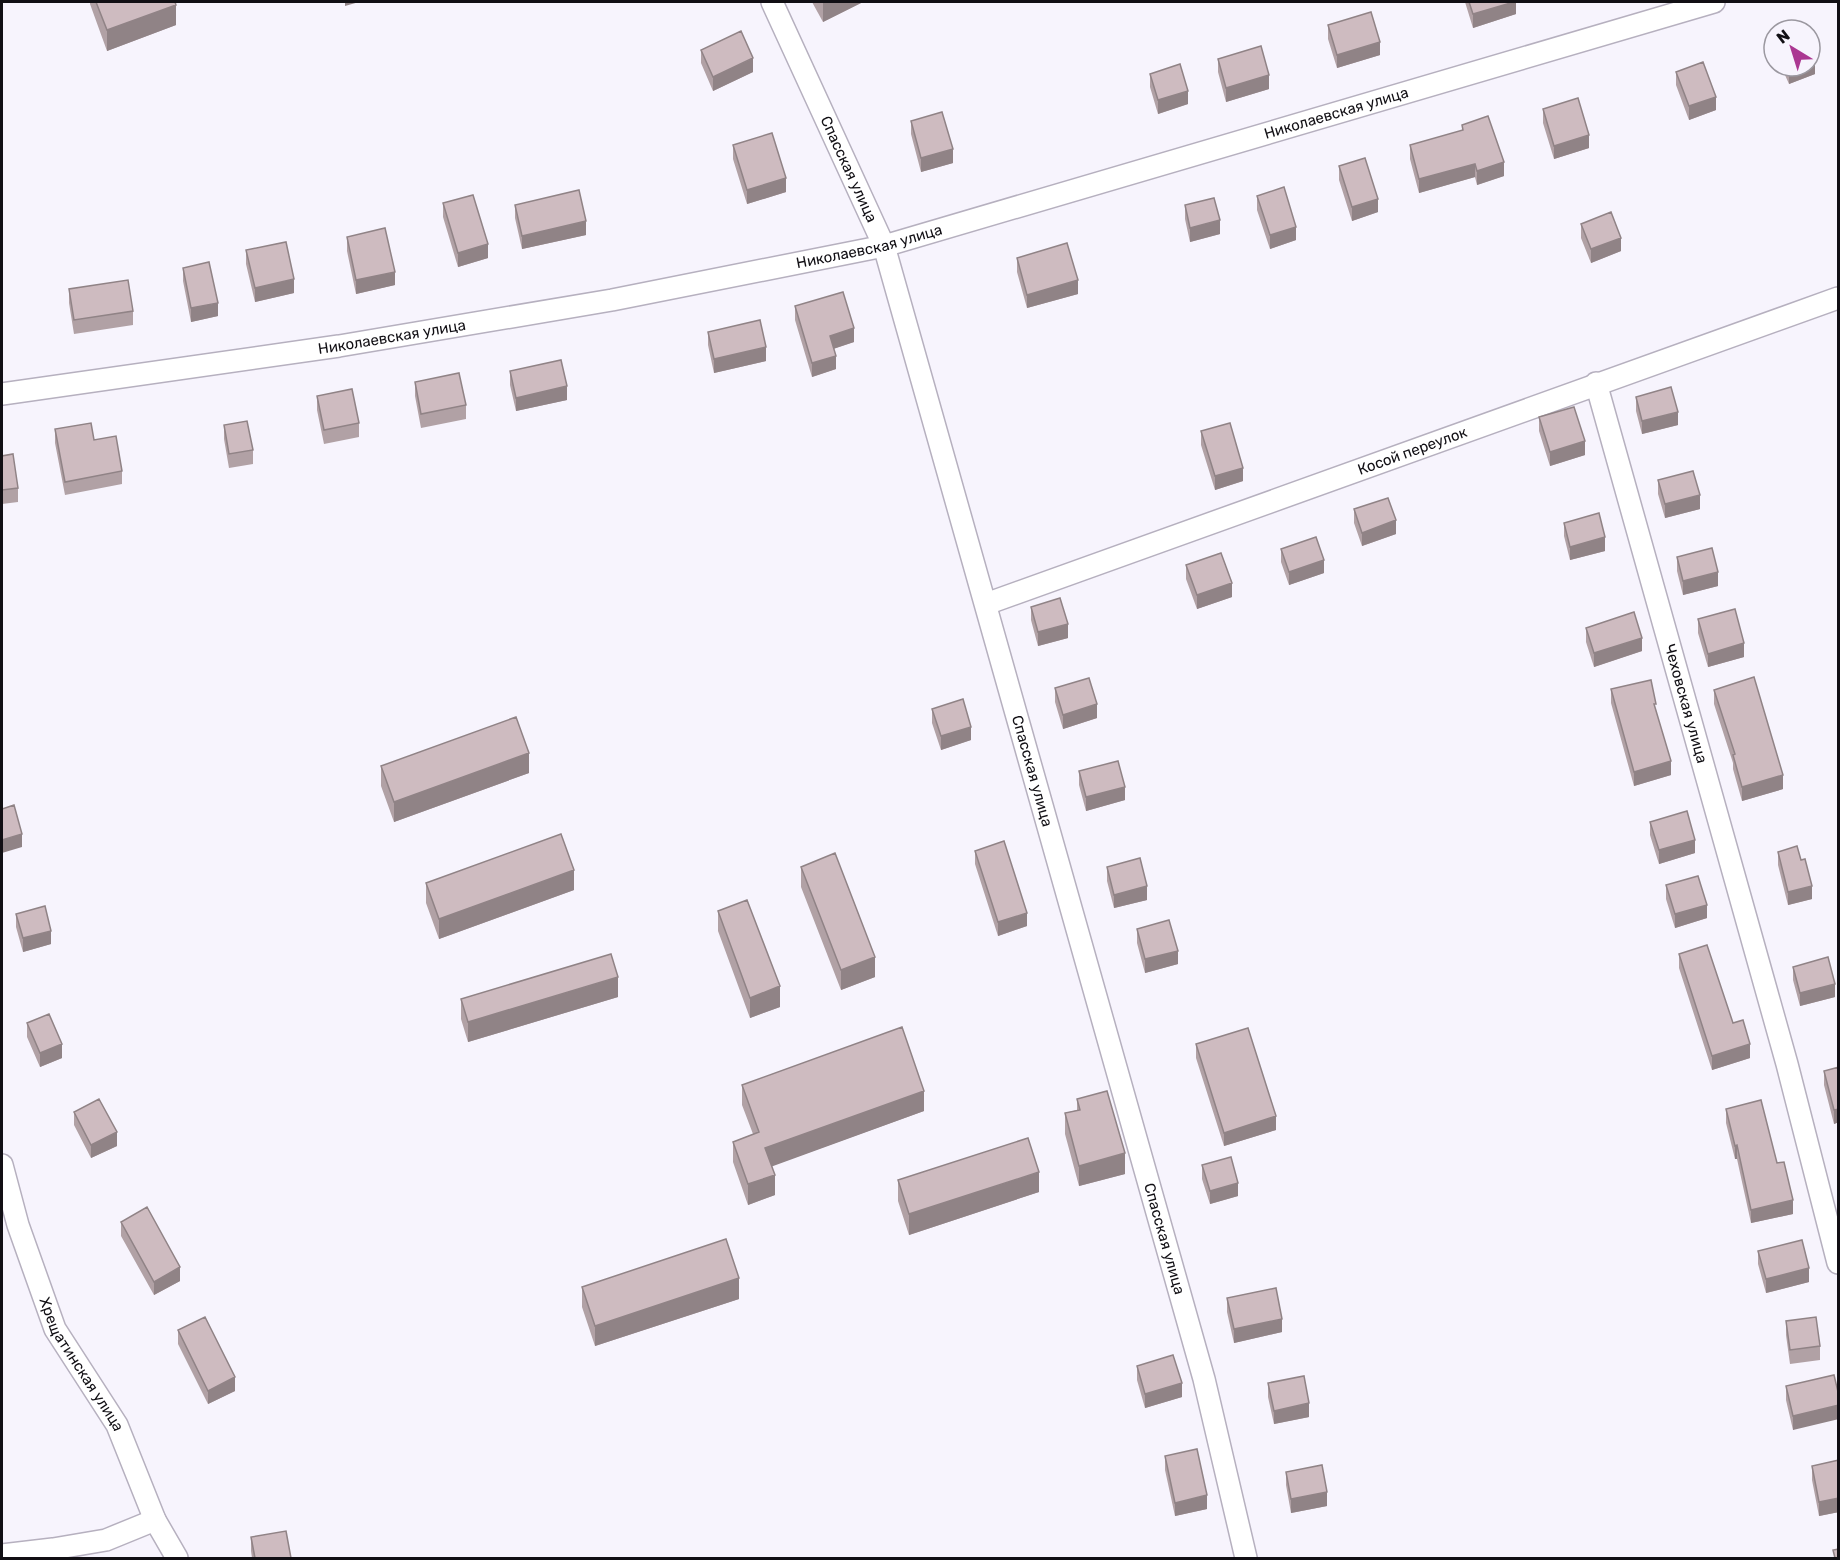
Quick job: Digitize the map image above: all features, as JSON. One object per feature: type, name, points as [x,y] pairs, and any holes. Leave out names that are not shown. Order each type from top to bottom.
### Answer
[{"type":"street","name":"Спасская улица","points":[[772,2],[884,246],[1204,1379],[1246,1558]]},
{"type":"street","name":"Николаевская улица","points":[[2,394],[373,340],[612,300],[884,246],[1714,2]]},
{"type":"street","name":"Косой переулок","points":[[986,604],[1596,383],[1839,298]]},
{"type":"street","name":"Чеховская улица","points":[[1596,383],[1776,1023],[1839,1263]]},
{"type":"street","name":"Хрещатинская улица","points":[[2,1165],[18,1225],[55,1329],[117,1425],[155,1520],[177,1558]]},
{"type":"street","points":[[2,1555],[53,1550],[106,1540],[155,1520]]},
{"type":"building","points":[[96,2],[175,2],[176,5],[107,30]]},
{"type":"building","points":[[1469,2],[1514,2],[1473,14]]},
{"type":"building","points":[[1371,12],[1380,42],[1337,55],[1328,25]]},
{"type":"building","points":[[741,31],[753,58],[713,77],[701,50]]},
{"type":"building","points":[[1261,46],[1269,75],[1226,88],[1218,59]]},
{"type":"building","points":[[1703,62],[1716,97],[1689,106],[1676,72]]},
{"type":"building","points":[[1180,64],[1188,91],[1158,100],[1150,74]]},
{"type":"building","points":[[1578,98],[1589,135],[1554,146],[1543,109]]},
{"type":"building","points":[[942,112],[953,149],[921,158],[911,121]]},
{"type":"building","points":[[1488,116],[1504,162],[1477,171],[1475,164],[1419,179],[1410,145],[1463,130],[1462,125]]},
{"type":"building","points":[[772,133],[786,178],[747,190],[733,145]]},
{"type":"building","points":[[1365,158],[1378,199],[1352,207],[1339,166]]},
{"type":"building","points":[[1284,187],[1296,227],[1270,235],[1257,196]]},
{"type":"building","points":[[579,190],[586,221],[522,236],[515,205]]},
{"type":"building","points":[[473,195],[488,244],[458,253],[443,203]]},
{"type":"building","points":[[1214,198],[1220,220],[1190,228],[1185,205]]},
{"type":"building","points":[[1611,212],[1621,238],[1591,249],[1581,224]]},
{"type":"building","points":[[385,228],[395,272],[356,280],[347,237]]},
{"type":"building","points":[[286,242],[294,279],[255,288],[246,250]]},
{"type":"building","points":[[1067,243],[1078,280],[1027,295],[1017,258]]},
{"type":"building","points":[[209,262],[218,303],[191,308],[183,268]]},
{"type":"building","points":[[128,280],[133,311],[74,320],[69,289]]},
{"type":"building","points":[[843,292],[854,328],[830,336],[836,356],[812,363],[795,306]]},
{"type":"building","points":[[760,320],[766,347],[714,359],[708,332]]},
{"type":"building","points":[[561,360],[567,386],[516,398],[510,371]]},
{"type":"building","points":[[459,373],[466,405],[421,414],[415,382]]},
{"type":"building","points":[[1671,387],[1678,412],[1642,421],[1636,397]]},
{"type":"building","points":[[352,389],[359,423],[324,430],[317,396]]},
{"type":"building","points":[[1574,407],[1585,441],[1550,452],[1539,417]]},
{"type":"building","points":[[247,421],[253,450],[229,454],[224,425]]},
{"type":"building","points":[[91,423],[94,440],[116,436],[122,471],[65,482],[55,429]]},
{"type":"building","points":[[1230,423],[1243,468],[1215,476],[1201,431]]},
{"type":"building","points":[[13,454],[18,488],[2,490],[2,456]]},
{"type":"building","points":[[1693,471],[1700,495],[1665,504],[1658,480]]},
{"type":"building","points":[[1388,498],[1396,520],[1362,533],[1354,509]]},
{"type":"building","points":[[1599,513],[1605,537],[1570,547],[1564,523]]},
{"type":"building","points":[[1316,537],[1324,560],[1289,572],[1281,549]]},
{"type":"building","points":[[1712,548],[1718,572],[1683,581],[1677,557]]},
{"type":"building","points":[[1221,553],[1232,583],[1197,595],[1186,565]]},
{"type":"building","points":[[1060,598],[1068,624],[1038,632],[1031,607]]},
{"type":"building","points":[[1735,609],[1744,643],[1708,654],[1698,619]]},
{"type":"building","points":[[1634,612],[1642,638],[1594,653],[1586,628]]},
{"type":"building","points":[[1754,677],[1783,775],[1742,787],[1733,755],[1735,754],[1714,690]]},
{"type":"building","points":[[1089,678],[1097,704],[1063,715],[1055,688]]},
{"type":"building","points":[[1651,680],[1656,704],[1654,704],[1671,761],[1634,772],[1611,689]]},
{"type":"building","points":[[963,699],[971,727],[941,736],[932,709]]},
{"type":"building","points":[[516,717],[529,753],[394,802],[381,766]]},
{"type":"building","points":[[1118,761],[1125,787],[1086,797],[1079,771]]},
{"type":"building","points":[[14,805],[22,834],[2,840],[2,809]]},
{"type":"building","points":[[1687,811],[1695,840],[1659,850],[1650,822]]},
{"type":"building","points":[[561,834],[574,870],[439,919],[426,883]]},
{"type":"building","points":[[1004,841],[1027,913],[998,922],[975,851]]},
{"type":"building","points":[[1797,846],[1801,860],[1805,859],[1812,886],[1788,892],[1778,852]]},
{"type":"building","points":[[835,853],[875,957],[841,970],[801,867]]},
{"type":"building","points":[[1140,858],[1147,886],[1114,895],[1107,867]]},
{"type":"building","points":[[1698,876],[1707,905],[1675,914],[1666,885]]},
{"type":"building","points":[[747,900],[780,986],[750,998],[718,911]]},
{"type":"building","points":[[45,906],[51,931],[23,938],[16,914]]},
{"type":"building","points":[[1169,920],[1178,951],[1145,959],[1137,929]]},
{"type":"building","points":[[1707,945],[1733,1023],[1743,1020],[1750,1044],[1712,1056],[1679,954]]},
{"type":"building","points":[[611,954],[618,977],[468,1022],[461,999]]},
{"type":"building","points":[[1828,957],[1835,984],[1800,993],[1793,967]]},
{"type":"building","points":[[49,1014],[62,1044],[40,1053],[27,1023]]},
{"type":"building","points":[[902,1027],[924,1091],[765,1148],[775,1175],[748,1184],[733,1142],[759,1132],[742,1085]]},
{"type":"building","points":[[1248,1028],[1276,1116],[1224,1133],[1196,1044]]},
{"type":"building","points":[[1839,1067],[1839,1109],[1834,1110],[1824,1071]]},
{"type":"building","points":[[1107,1091],[1125,1153],[1079,1166],[1065,1113],[1080,1110],[1077,1099]]},
{"type":"building","points":[[99,1099],[117,1132],[91,1145],[74,1112]]},
{"type":"building","points":[[1761,1100],[1777,1163],[1784,1162],[1793,1200],[1751,1210],[1737,1145],[1735,1146],[1726,1109]]},
{"type":"building","points":[[1028,1138],[1039,1172],[909,1214],[898,1180]]},
{"type":"building","points":[[1231,1157],[1238,1183],[1210,1191],[1202,1165]]},
{"type":"building","points":[[147,1207],[180,1267],[154,1282],[121,1222]]},
{"type":"building","points":[[726,1239],[739,1278],[595,1326],[582,1287]]},
{"type":"building","points":[[1802,1240],[1809,1268],[1766,1279],[1758,1251]]},
{"type":"building","points":[[1276,1288],[1282,1319],[1234,1329],[1227,1298]]},
{"type":"building","points":[[205,1317],[235,1377],[208,1391],[178,1330]]},
{"type":"building","points":[[1816,1317],[1820,1346],[1790,1350],[1786,1321]]},
{"type":"building","points":[[1173,1355],[1182,1383],[1145,1394],[1137,1366]]},
{"type":"building","points":[[1834,1375],[1839,1405],[1793,1416],[1786,1386]]},
{"type":"building","points":[[1304,1376],[1309,1403],[1274,1411],[1268,1383]]},
{"type":"building","points":[[1197,1449],[1207,1495],[1175,1503],[1165,1456]]},
{"type":"building","points":[[1839,1460],[1839,1498],[1819,1502],[1812,1466]]},
{"type":"building","points":[[1322,1465],[1327,1492],[1291,1499],[1286,1472]]},
{"type":"building","points":[[286,1531],[291,1558],[255,1558],[251,1537]]},
{"type":"building","points":[[1839,1549],[1839,1558],[1835,1558],[1833,1550]]}]
